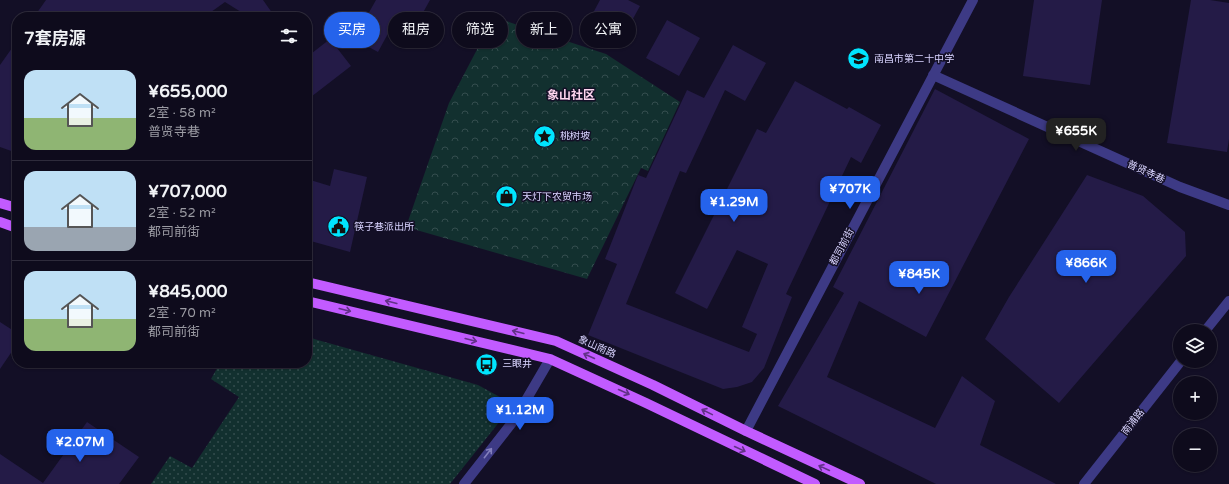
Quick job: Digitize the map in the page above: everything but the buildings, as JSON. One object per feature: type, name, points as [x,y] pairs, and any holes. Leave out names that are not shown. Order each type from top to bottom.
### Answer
[{"type":"main road","points":[[0,203],[12,207]]},
{"type":"main road","points":[[0,222],[12,226]]},
{"type":"main road","name":"象山南路","points":[[312,283],[556,341],[653,385],[746,431],[860,484]]},
{"type":"main road","points":[[312,302],[550,359],[815,484]]},
{"type":"street","name":"都司前街","points":[[746,431],[973,0]]},
{"type":"street","name":"普贤寺巷","points":[[934,75],[1180,188],[1229,206]]},
{"type":"street","points":[[1211,324],[1229,301]]},
{"type":"street","points":[[464,484],[515,419],[550,359]]},
{"type":"street","name":"南浦路","points":[[1084,484],[1176,368]]},
{"type":"green space","points":[[508,22],[516,24],[516,48],[572,48],[572,43],[580,45],[580,48],[588,48],[606,54],[680,102],[648,171],[641,168],[587,279],[406,227],[449,103],[478,48],[508,48]]},
{"type":"green space","points":[[312,338],[478,385],[509,402],[504,416],[450,484],[151,484],[170,456],[192,468],[239,397],[211,379],[217,368],[312,368]]},
{"type":"place","name":"南昌市第二十中学","points":[[858,59]]},
{"type":"place","name":"桃树坡","points":[[544,136]]},
{"type":"place","name":"天灯下农贸市场","points":[[507,197]]},
{"type":"place","name":"筷子巷派出所","points":[[339,227]]},
{"type":"place","name":"三眼井","points":[[486,364]]},
{"type":"district","name":"象山社区","points":[[571,95]]}]
